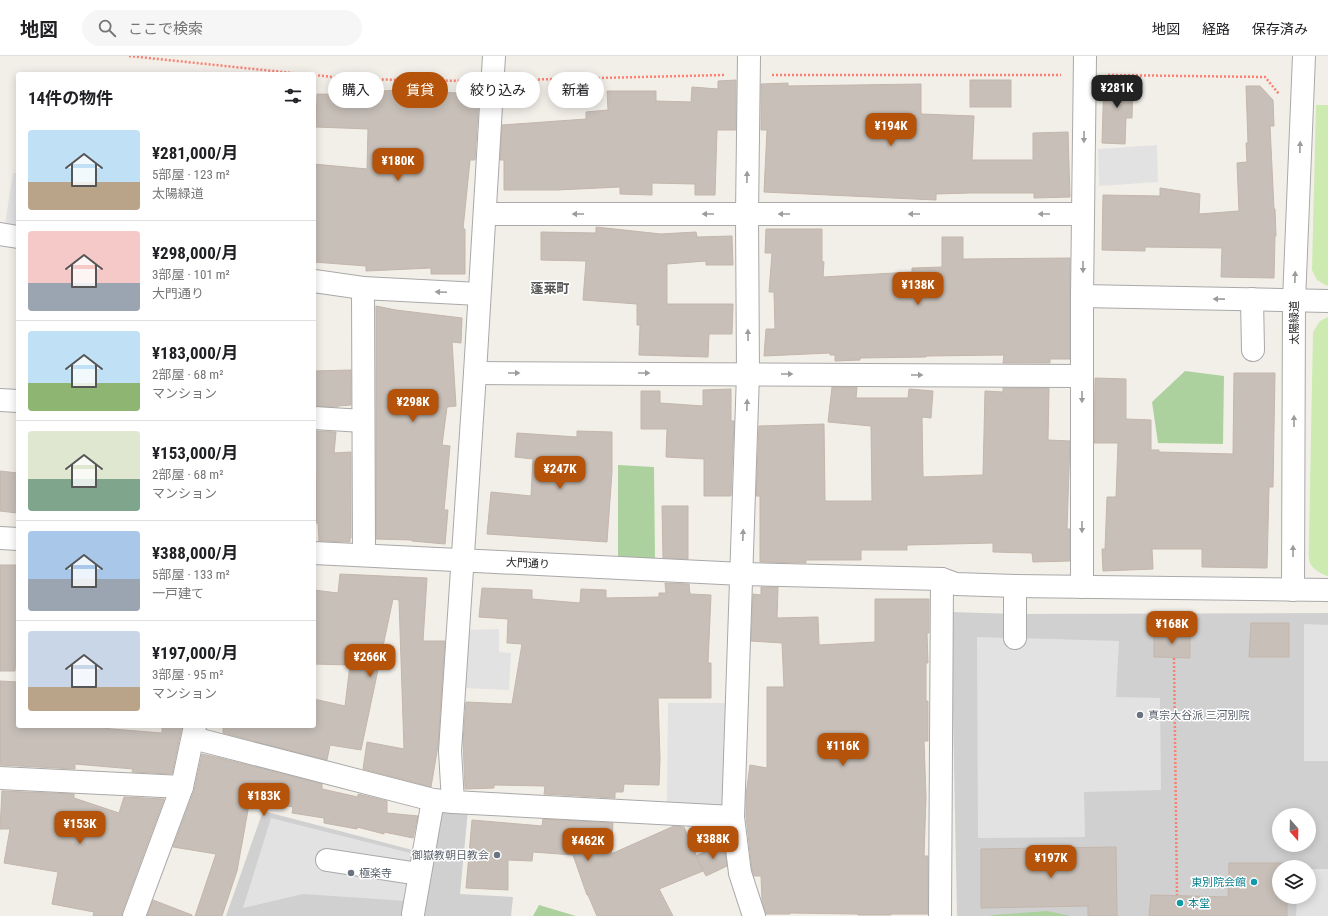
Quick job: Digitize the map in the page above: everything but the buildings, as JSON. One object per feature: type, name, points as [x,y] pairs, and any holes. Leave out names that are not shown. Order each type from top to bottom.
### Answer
[{"type":"street","points":[[413,914],[419,874],[443,801],[450,751],[494,56]]},
{"type":"street","points":[[749,56],[747,214],[748,374],[733,817],[740,873],[754,916]]},
{"type":"street","points":[[1082,587],[1082,296],[1085,56]]},
{"type":"street","name":"太陽緑道","points":[[1293,590],[1294,301],[1304,56]]},
{"type":"street","points":[[485,214],[1083,214]]},
{"type":"street","points":[[0,234],[16,237]]},
{"type":"street","points":[[316,281],[363,288],[480,294]]},
{"type":"street","points":[[363,288],[364,556]]},
{"type":"street","points":[[1082,296],[1328,301]]},
{"type":"street","points":[[1252,299],[1253,350]]},
{"type":"street","points":[[475,373],[1082,376]]},
{"type":"street","points":[[0,400],[16,401]]},
{"type":"street","points":[[316,418],[363,421]]},
{"type":"street","points":[[0,538],[16,539]]},
{"type":"street","name":"大門通り","points":[[316,553],[742,574],[942,579],[956,584],[1328,590]]},
{"type":"street","points":[[940,916],[942,579]]},
{"type":"street","points":[[1015,586],[1015,638]]},
{"type":"street","points":[[134,916],[182,787],[194,732],[443,801],[733,817]]},
{"type":"street","points":[[0,778],[182,787]]},
{"type":"street","points":[[327,860],[419,874]]},
{"type":"path","points":[[129,56],[283,72]]},
{"type":"path","points":[[1174,658],[1177,895]]},
{"type":"shaded area","points":[[1157,145],[1158,182],[1099,186],[1098,149]]},
{"type":"shaded area","points":[[13,173],[16,173],[16,226],[5,224]]},
{"type":"shaded area","name":"真宗大谷派 三河別院","points":[[951,612],[1015,614],[1328,613],[1328,916],[957,916]]},
{"type":"shaded area","points":[[1304,624],[1328,625],[1328,761],[1304,761]]},
{"type":"shaded area","points":[[499,629],[499,652],[511,653],[509,690],[463,688],[466,630]]},
{"type":"shaded area","points":[[977,637],[1119,641],[1116,697],[1160,698],[1161,790],[1084,792],[1085,837],[978,838]]},
{"type":"shaded area","points":[[668,703],[727,703],[724,806],[667,803]]},
{"type":"shaded area","name":"極楽寺","points":[[437,808],[468,810],[460,894],[513,897],[511,916],[226,916],[263,811],[424,853]]},
{"type":"shaded area","points":[[271,818],[414,854],[407,901],[303,894],[243,908]]},
{"type":"shaded area","points":[[1316,869],[1328,869],[1328,916],[1296,916],[1297,904],[1316,904]]},
{"type":"green space","points":[[1316,105],[1328,105],[1327,286],[1317,280],[1312,270]]},
{"type":"green space","points":[[1328,317],[1327,576],[1320,573],[1312,566],[1309,558],[1309,552],[1313,332],[1320,321]]},
{"type":"green space","points":[[1185,371],[1224,376],[1223,444],[1158,443],[1152,402]]},
{"type":"green space","points":[[618,465],[654,467],[655,559],[618,557]]},
{"type":"green space","points":[[539,905],[576,916],[533,916]]},
{"type":"green space","points":[[1047,911],[1071,916],[989,916],[994,915]]},
{"type":"place","name":"真宗大谷派 三河別院","points":[[1140,715]]},
{"type":"place","name":"御嶽教朝日教会","points":[[497,855]]},
{"type":"place","name":"極楽寺","points":[[351,873]]},
{"type":"place","name":"東別院会館","points":[[1254,882]]},
{"type":"place","name":"本堂","points":[[1180,903]]},
{"type":"district","name":"蓬莱町","points":[[550,288]]}]
